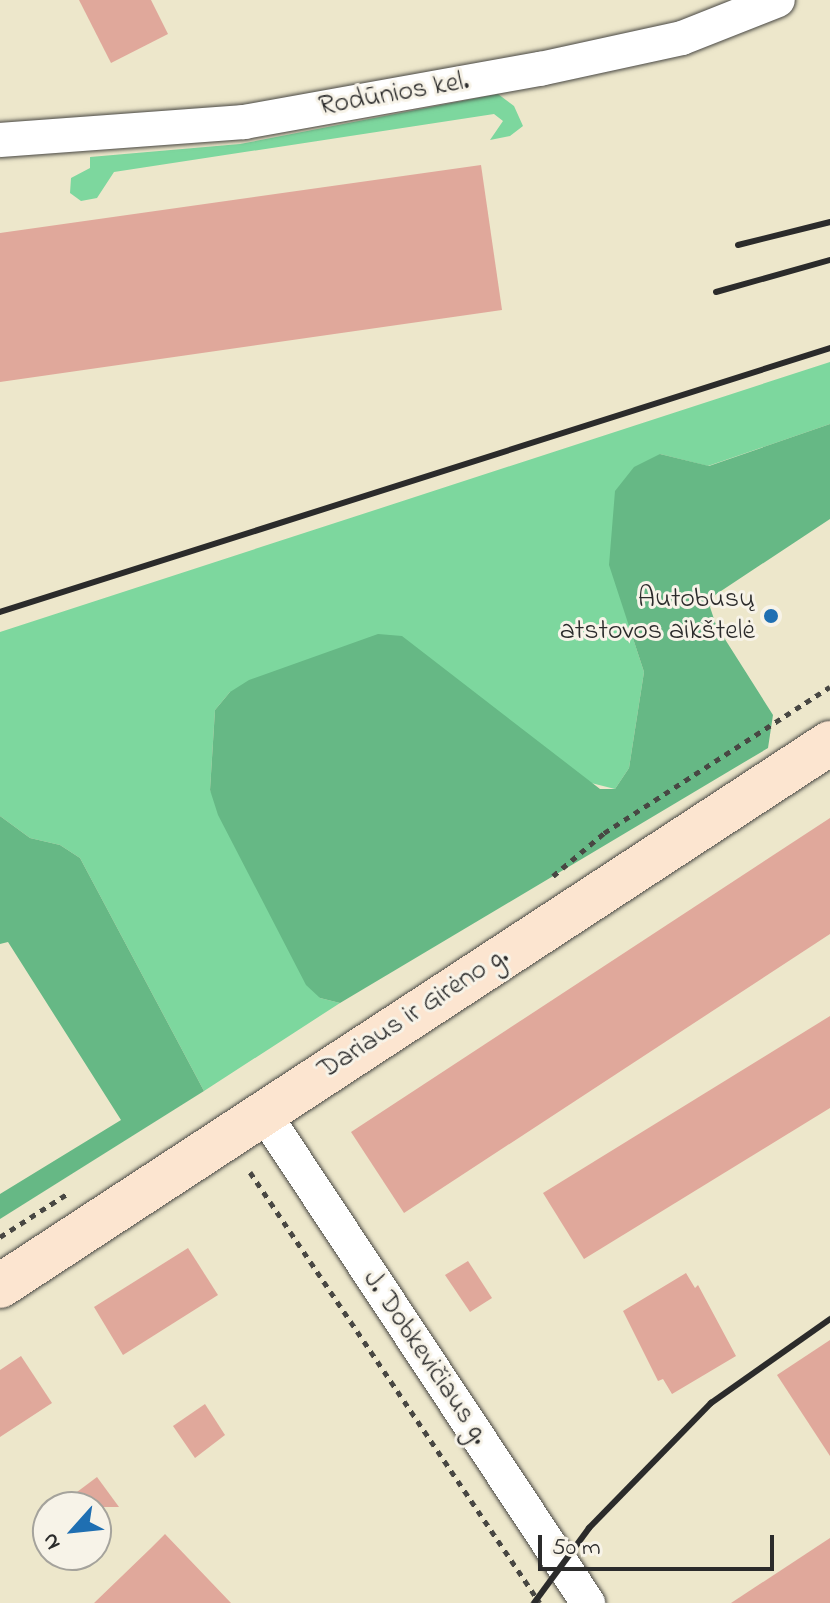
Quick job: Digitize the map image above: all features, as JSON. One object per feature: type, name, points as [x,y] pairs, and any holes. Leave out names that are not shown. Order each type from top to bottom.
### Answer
[{"type":"street","name":"Rodūnios kel.","points":[[0,140],[244,122],[540,69],[682,38],[778,0]]},
{"type":"street","name":"Dariaus ir Girėno g.","points":[[0,1286],[830,743]]},
{"type":"street","name":"J. Dobkevičiaus g.","points":[[263,1112],[588,1603]]},
{"type":"path","points":[[547,881],[604,833],[830,687]]},
{"type":"path","points":[[250,1172],[540,1603]]},
{"type":"path","points":[[0,1237],[82,1184]]},
{"type":"green space","points":[[498,94],[514,106],[523,126],[510,136],[490,140],[503,121],[494,114],[114,172],[97,198],[81,201],[70,193],[71,178],[90,168],[90,157],[240,144]]},
{"type":"green space","points":[[830,362],[830,424],[708,466],[660,454],[630,629],[644,672],[629,768],[615,789],[230,692],[215,710],[210,790],[320,998],[340,1003],[204,1091],[80,858],[60,845],[30,838],[0,816],[0,632]]},
{"type":"green space","points":[[830,424],[830,519],[715,595],[710,607],[716,625],[773,715],[768,748],[340,1003],[320,998],[306,985],[218,815],[210,790],[215,710],[230,692],[249,680],[378,634],[402,636],[600,789],[615,789],[629,768],[644,672],[609,565],[615,491],[634,467],[660,454],[709,466]]},
{"type":"green space","points":[[0,816],[30,838],[60,845],[80,858],[204,1091],[0,1219],[0,1194],[121,1120],[8,942],[0,944]]},
{"type":"building","points":[[79,0],[151,0],[168,34],[111,63]]},
{"type":"building","points":[[481,165],[502,310],[0,382],[0,233]]},
{"type":"building","points":[[830,818],[830,934],[404,1213],[351,1132]]},
{"type":"building","points":[[830,1016],[830,1108],[584,1259],[543,1193]]},
{"type":"building","points":[[188,1248],[218,1295],[123,1355],[94,1307]]},
{"type":"building","points":[[468,1261],[492,1298],[470,1312],[445,1275]]},
{"type":"building","points":[[686,1273],[695,1288],[698,1285],[736,1356],[672,1394],[663,1379],[658,1381],[623,1311]]},
{"type":"building","points":[[830,1340],[830,1456],[777,1375]]},
{"type":"building","points":[[21,1356],[52,1403],[0,1437],[0,1370]]},
{"type":"building","points":[[205,1404],[225,1435],[195,1458],[173,1426]]},
{"type":"building","points":[[97,1477],[107,1491],[78,1491]]},
{"type":"building","points":[[165,1534],[231,1603],[94,1603],[150,1549]]},
{"type":"building","points":[[830,1538],[830,1603],[731,1603]]},
{"type":"railway","points":[[738,245],[830,222]]},
{"type":"railway","points":[[716,292],[830,260]]},
{"type":"railway","points":[[0,612],[830,348]]},
{"type":"railway","points":[[534,1603],[589,1528],[711,1403],[830,1319]]},
{"type":"place","name":"Autobusų atstovos aikštelė","points":[[771,616]]}]
